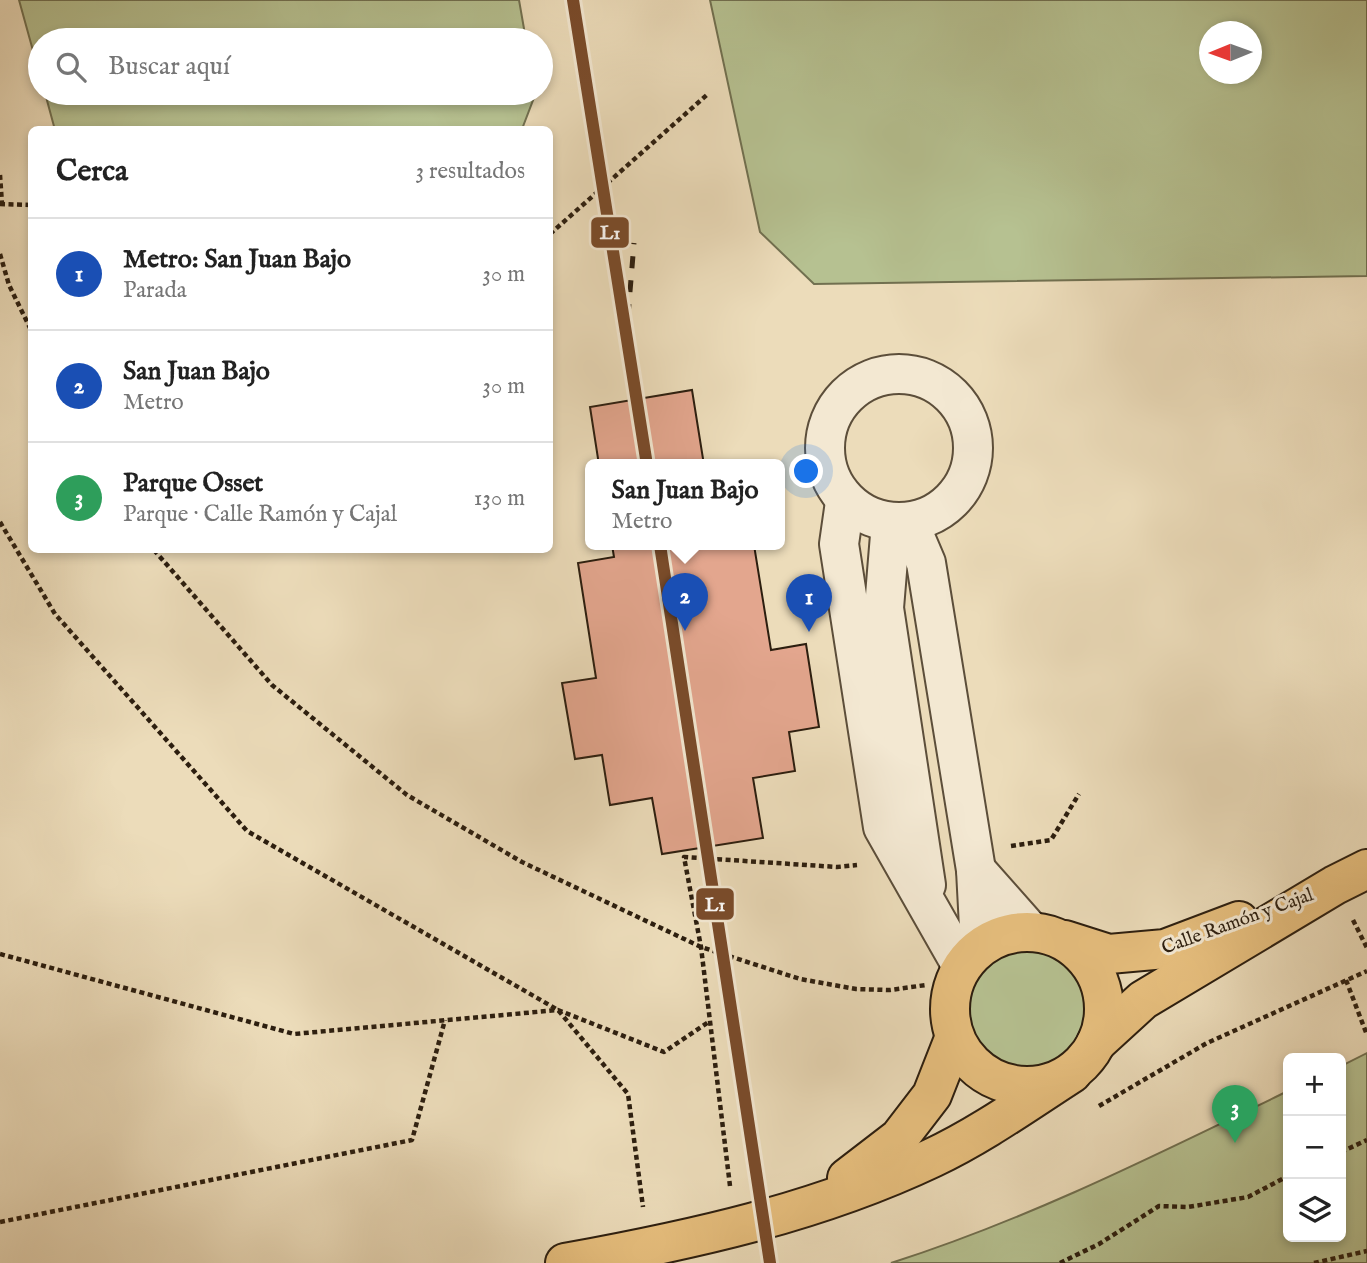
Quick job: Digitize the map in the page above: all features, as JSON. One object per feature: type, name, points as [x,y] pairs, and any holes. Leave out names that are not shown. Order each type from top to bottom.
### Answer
[{"type":"main road","name":"Calle Ramón y Cajal","points":[[1043,934],[1109,954],[1165,949],[1351,877]]},
{"type":"main road","name":"Calle Ramón y Cajal","points":[[1096,1043],[1143,1000],[1351,877]]},
{"type":"main road","points":[[565,1263],[649,1248],[735,1228],[811,1206],[933,1158],[1072,1073],[1086,1059],[1096,1043],[1104,1019],[1103,993],[1094,970],[1078,950],[1043,934],[1004,935],[965,965],[949,1014],[954,1039],[967,1059],[985,1075],[1006,1084],[1029,1087],[1051,1083],[1072,1073]]},
{"type":"main road","points":[[811,1206],[899,1138],[932,1095],[954,1039]]},
{"type":"lane","points":[[912,520],[867,516],[845,502],[831,482],[824,436],[845,393],[859,383],[889,372],[919,374],[952,394],[970,423],[971,468],[964,485],[912,520],[884,608],[929,905]]},
{"type":"lane","points":[[845,502],[839,544],[883,827],[965,965]]},
{"type":"lane","points":[[912,520],[926,562],[976,870],[965,965]]},
{"type":"lane","points":[[976,870],[1043,934]]},
{"type":"path","points":[[553,231],[709,93]]},
{"type":"path","points":[[0,175],[1,204],[28,205]]},
{"type":"path","points":[[0,254],[9,285],[28,324]]},
{"type":"path","points":[[0,522],[55,614],[247,831],[558,1010],[664,1052],[710,1021]]},
{"type":"path","points":[[157,553],[272,685],[407,795],[522,862],[701,947],[800,979],[856,989],[890,990],[965,965]]},
{"type":"path","points":[[735,1228],[701,947],[684,857],[837,867]]},
{"type":"path","points":[[0,954],[294,1034],[558,1010]]},
{"type":"path","points":[[1346,980],[1367,1035]]},
{"type":"path","points":[[558,1010],[628,1094],[649,1248]]},
{"type":"path","points":[[0,1222],[412,1140],[445,1020]]},
{"type":"path","points":[[1346,1150],[1367,1140]]},
{"type":"path","points":[[1060,1263],[1099,1244],[1159,1206],[1188,1208],[1248,1197],[1283,1179]]},
{"type":"path","points":[[1314,1263],[1367,1251]]},
{"type":"green space","points":[[19,0],[519,0],[524,28],[28,28],[28,33]]},
{"type":"green space","points":[[710,0],[1367,0],[1367,276],[814,284],[760,232]]},
{"type":"green space","points":[[48,105],[531,105],[523,126],[54,126]]},
{"type":"green space","points":[[1028,950],[1051,954],[1071,967],[1084,987],[1088,1010],[1084,1033],[1071,1053],[1051,1066],[1028,1070],[1005,1066],[985,1053],[972,1033],[968,1010],[972,987],[985,967],[1005,954]]},
{"type":"green space","points":[[1367,1053],[1367,1263],[891,1263],[1043,1206],[1142,1162],[1283,1093],[1283,1242],[1346,1242],[1346,1064]]},
{"type":"building","points":[[692,390],[703,459],[598,459],[590,407]]},
{"type":"building","points":[[613,550],[755,550],[771,650],[806,644],[819,727],[789,732],[795,771],[753,778],[763,838],[662,854],[652,798],[610,805],[602,755],[575,759],[562,683],[596,678],[578,563],[614,557]]},
{"type":"railway","points":[[626,340],[634,243]]},
{"type":"transit line","name":"L1","points":[[573,0],[646,459]]},
{"type":"transit line","name":"L1","points":[[661,550],[770,1263]]},
{"type":"place","name":"San Juan Bajo","points":[[685,631]]},
{"type":"place","name":"Metro: San Juan Bajo","points":[[809,632]]},
{"type":"place","name":"Parque Osset","points":[[1235,1143]]}]
